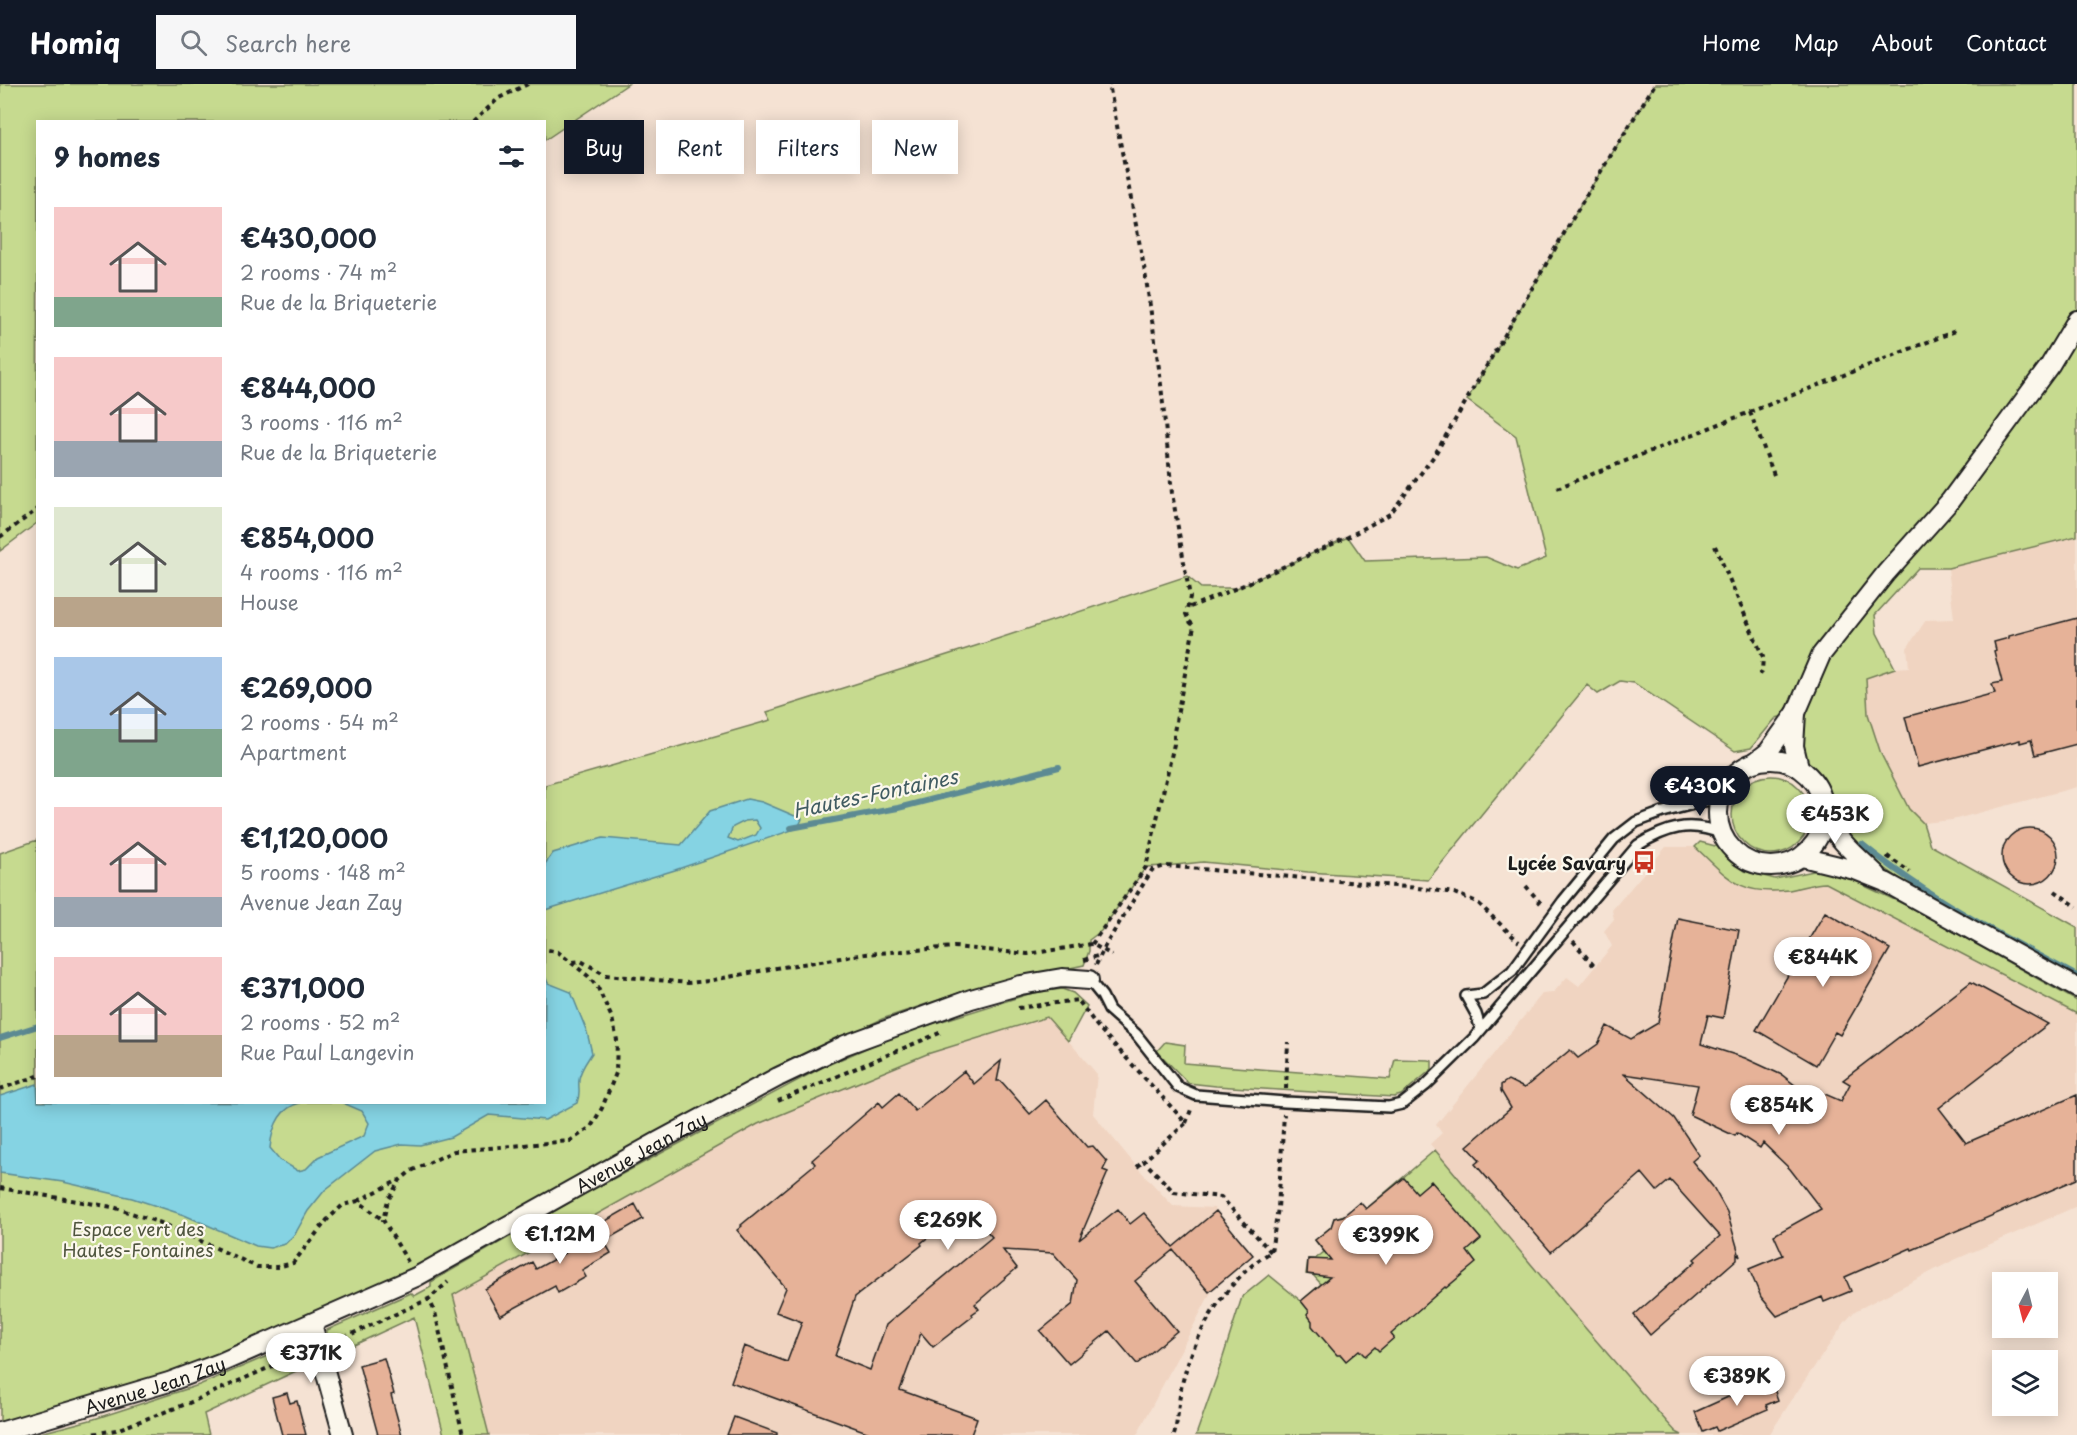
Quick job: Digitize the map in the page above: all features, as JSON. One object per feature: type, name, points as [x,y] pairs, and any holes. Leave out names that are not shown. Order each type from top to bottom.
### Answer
[{"type":"street","points":[[1825,816],[1818,839],[1802,857],[1780,866],[1768,867],[1756,864],[1736,853],[1722,834],[1718,816],[1720,797],[1729,780],[1736,772],[1768,752],[1796,713],[1821,655],[1868,594],[1950,501],[2037,382],[2077,320]]},
{"type":"street","points":[[1796,713],[1794,746],[1799,767]]},
{"type":"street","points":[[1755,762],[1778,760],[1799,767],[1810,776],[1821,794],[1825,816],[1833,831],[1885,882]]},
{"type":"street","points":[[1802,857],[1855,870],[1885,882],[2077,988]]},
{"type":"street","name":"Avenue Jean Zay","points":[[0,1432],[169,1382],[220,1363],[416,1277],[657,1142],[778,1077],[846,1045],[971,999],[1062,978],[1089,980]]},
{"type":"street","points":[[312,1324],[343,1435]]},
{"type":"lane","points":[[1480,1030],[1476,1014],[1466,996],[1483,994],[1512,971],[1563,901],[1614,838],[1636,822],[1663,812],[1720,797]]},
{"type":"lane","points":[[1089,980],[1102,996],[1109,1010],[1136,1034],[1178,1087],[1196,1095],[1389,1107],[1402,1104],[1426,1085],[1480,1030],[1638,845],[1659,833],[1681,826],[1710,829],[1722,834]]},
{"type":"path","points":[[475,120],[499,98],[528,84]]},
{"type":"path","points":[[1092,944],[1146,867],[1174,744],[1174,732],[1194,626],[1186,614],[1190,597],[1172,493],[1160,375],[1145,272],[1109,84]]},
{"type":"path","points":[[1189,607],[1237,588],[1348,537],[1390,514],[1434,456],[1587,194],[1655,84]]},
{"type":"path","points":[[1557,488],[1958,330]]},
{"type":"path","points":[[1750,412],[1774,475]]},
{"type":"path","points":[[0,537],[36,510]]},
{"type":"path","points":[[1715,546],[1763,657],[1762,671],[1758,679]]},
{"type":"path","points":[[1101,955],[1152,870],[1166,866],[1454,893],[1477,902],[1528,951]]},
{"type":"path","points":[[2055,891],[2077,907]]},
{"type":"path","points":[[572,962],[580,961],[606,975],[688,982],[708,981],[866,954],[954,947],[1028,954],[1092,944],[1112,956]]},
{"type":"path","points":[[0,1188],[113,1207],[164,1224],[257,1267],[276,1267],[293,1263],[327,1220],[343,1205],[358,1201],[400,1180],[411,1171],[454,1151],[570,1141],[591,1127],[602,1108],[616,1073],[617,1040],[598,988],[572,962],[558,952],[546,949]]},
{"type":"path","points":[[588,976],[597,971]]},
{"type":"path","points":[[1011,1010],[1078,1000],[1097,1026],[1186,1123],[1137,1167]]},
{"type":"path","points":[[771,1104],[951,1028]]},
{"type":"path","points":[[1174,1435],[1183,1381],[1195,1345],[1211,1315],[1230,1288],[1247,1269],[1271,1252],[1278,1208],[1288,1042]]},
{"type":"path","points":[[0,1089],[36,1077]]},
{"type":"path","points":[[1144,1161],[1174,1192],[1221,1197],[1271,1252]]},
{"type":"path","points":[[383,1220],[388,1200],[400,1180]]},
{"type":"path","points":[[358,1201],[383,1220],[435,1312],[463,1435]]},
{"type":"path","points":[[85,1435],[116,1430],[189,1402],[300,1353],[320,1352],[339,1339],[429,1299],[448,1282]]},
{"type":"shaded area","points":[[2077,536],[2077,787],[1952,820],[1923,823],[1909,809],[1881,754],[1868,714],[1866,678],[1895,668],[1909,667],[1907,648],[1926,620],[1954,619],[1948,568]]},
{"type":"shaded area","points":[[1666,847],[1695,847],[1714,866],[1790,890],[1813,883],[1826,883],[2077,1014],[2077,1206],[1952,1261],[1855,1311],[1845,1322],[1769,1435],[1682,1435],[1676,1432],[1430,1144],[1442,1133],[1436,1125],[1542,994],[1553,993],[1567,977],[1579,986],[1612,946],[1604,931],[1614,919],[1612,910]]},
{"type":"shaded area","points":[[1048,1017],[1097,1074],[1093,1114],[1137,1167],[1173,1206],[1214,1208],[1253,1255],[1212,1290],[1137,1435],[489,1435],[453,1295],[689,1160],[758,1124],[927,1054]]},
{"type":"green space","points":[[0,84],[628,84],[575,120],[564,120],[564,127],[546,139],[546,120],[36,120],[36,524],[0,551]]},
{"type":"green space","name":"Espace vert des Hautes-Fontaines","points":[[1655,84],[2077,84],[2077,536],[1948,568],[1918,568],[1875,615],[1877,633],[1895,668],[1866,678],[1868,714],[1881,754],[1909,809],[1923,823],[1930,845],[2077,927],[2077,980],[1919,892],[1873,860],[1825,816],[1821,793],[1817,785],[1799,767],[1796,713],[1776,718],[1751,748],[1735,751],[1634,683],[1620,681],[1598,694],[1587,685],[1428,880],[1203,862],[1146,867],[1101,931],[1089,940],[1089,951],[1084,965],[971,989],[882,1019],[723,1096],[445,1252],[377,1284],[274,1330],[169,1372],[0,1424],[0,853],[36,840],[36,1104],[546,1104],[546,785],[771,720],[767,712],[1187,576],[1201,588],[1237,588],[1348,537],[1365,561],[1486,557],[1517,570],[1546,558],[1516,436],[1467,400],[1587,194]]},
{"type":"green space","points":[[1771,776],[1786,779],[1799,787],[1807,800],[1810,815],[1807,830],[1799,843],[1786,851],[1771,854],[1756,851],[1743,843],[1735,830],[1732,815],[1735,800],[1743,787],[1756,779]]},
{"type":"green space","points":[[1700,842],[1719,847],[1744,871],[1775,879],[1823,869],[1847,872],[1865,886],[1910,907],[2077,1001],[2077,1014],[1826,883],[1772,891],[1746,887],[1726,876],[1695,847]]},
{"type":"green space","points":[[1062,989],[1073,993],[1087,1006],[1068,1041],[1047,1017],[927,1054],[758,1124],[453,1295],[489,1435],[444,1435],[414,1317],[339,1352],[327,1338],[327,1330],[411,1293],[414,1296],[431,1287],[431,1282],[579,1197],[823,1067],[894,1036],[1032,993]]},
{"type":"green space","points":[[1165,1042],[1185,1045],[1184,1063],[1390,1079],[1395,1059],[1429,1060],[1432,1061],[1432,1069],[1401,1095],[1394,1097],[1216,1086],[1188,1083],[1157,1051]]},
{"type":"green space","points":[[1435,1150],[1567,1307],[1666,1421],[1682,1435],[1196,1435],[1242,1297],[1269,1275],[1301,1301],[1321,1284],[1313,1275],[1306,1274],[1308,1259],[1315,1259],[1324,1252],[1315,1240],[1332,1226],[1334,1218],[1366,1209]]},
{"type":"green space","points":[[298,1343],[309,1348],[307,1356],[309,1365],[204,1414],[209,1435],[33,1435],[94,1419],[199,1385]]},
{"type":"water","points":[[747,799],[762,802],[802,819],[798,828],[675,870],[546,910],[546,863],[553,853],[603,838],[681,845],[710,811]],"holes":[[[755,820],[760,828],[756,835],[738,842],[728,838],[733,827],[745,821]]]},
{"type":"water","points":[[546,978],[548,983],[571,992],[587,1032],[592,1053],[580,1076],[577,1103],[545,1120],[489,1115],[451,1137],[420,1145],[402,1144],[375,1151],[325,1190],[308,1211],[295,1234],[285,1244],[270,1248],[256,1246],[184,1215],[132,1198],[63,1182],[0,1173],[0,1096],[36,1084],[36,1104],[298,1104],[287,1109],[278,1120],[270,1148],[280,1160],[298,1171],[306,1169],[318,1157],[364,1136],[369,1123],[362,1111],[345,1104],[546,1104]]},
{"type":"building","points":[[2077,618],[2077,744],[2035,755],[2031,740],[2020,743],[2020,740],[1918,767],[1905,717],[1995,693],[1992,684],[2002,682],[1994,642]]},
{"type":"building","points":[[2030,828],[2045,833],[2053,841],[2058,856],[2053,871],[2045,879],[2030,884],[2015,879],[2007,871],[2002,856],[2007,841],[2015,833]]},
{"type":"building","points":[[1825,912],[1890,949],[1840,1035],[1835,1032],[1816,1065],[1756,1030]]},
{"type":"building","points":[[1678,918],[1739,930],[1723,1018],[1708,1015],[1701,1044],[1745,1058],[1782,1075],[1801,1090],[1779,1129],[1825,1094],[1841,1101],[1850,1084],[1843,1080],[1971,982],[2048,1024],[1939,1108],[1966,1143],[2077,1095],[2077,1179],[1845,1277],[1851,1291],[1824,1302],[1822,1297],[1777,1316],[1761,1297],[1749,1269],[1783,1255],[1774,1235],[1821,1209],[1790,1169],[1763,1143],[1760,1148],[1737,1133],[1735,1136],[1690,1115],[1698,1085],[1624,1074],[1674,1118],[1699,1155],[1692,1161],[1713,1187],[1727,1212],[1740,1257],[1737,1254],[1737,1259],[1650,1335],[1634,1315],[1696,1261],[1694,1259],[1720,1236],[1670,1180],[1657,1191],[1642,1173],[1551,1252],[1475,1164],[1480,1160],[1467,1146],[1511,1108],[1501,1091],[1501,1085],[1508,1080],[1524,1088],[1570,1050],[1578,1058],[1598,1044],[1607,1026],[1631,1039],[1658,1023]]},
{"type":"building","points":[[1001,1061],[997,1081],[1001,1081],[1030,1114],[1046,1100],[1087,1147],[1093,1146],[1107,1162],[1103,1170],[1108,1172],[1079,1240],[1118,1209],[1130,1224],[1144,1213],[1173,1247],[1216,1211],[1253,1255],[1209,1292],[1173,1250],[1135,1281],[1177,1331],[1137,1364],[1109,1331],[1069,1364],[1040,1331],[1073,1304],[1077,1280],[1053,1253],[1003,1250],[1017,1268],[975,1304],[979,1309],[972,1314],[973,1316],[933,1347],[921,1333],[900,1390],[977,1418],[971,1435],[875,1435],[731,1382],[744,1346],[787,1362],[802,1322],[776,1312],[786,1288],[737,1230],[741,1225],[815,1164],[812,1160],[879,1102],[883,1107],[899,1093],[915,1111],[964,1071],[974,1084]],"holes":[[[966,1207],[992,1237],[886,1325],[870,1370],[835,1356],[855,1297],[922,1245],[921,1243]]]},
{"type":"building","points":[[1404,1178],[1417,1193],[1431,1181],[1481,1239],[1467,1251],[1476,1263],[1391,1334],[1394,1338],[1379,1351],[1375,1347],[1365,1356],[1359,1350],[1346,1361],[1341,1355],[1337,1355],[1312,1326],[1312,1321],[1307,1314],[1309,1311],[1301,1301],[1330,1277],[1307,1274],[1308,1259],[1331,1260],[1315,1240],[1331,1227],[1334,1218],[1343,1216],[1360,1202],[1366,1209]]},
{"type":"building","points":[[635,1204],[643,1219],[604,1241],[611,1253],[582,1270],[586,1277],[558,1293],[555,1286],[500,1316],[485,1289],[532,1262],[536,1269],[556,1258],[577,1246],[574,1239]]},
{"type":"building","points":[[384,1358],[402,1435],[378,1435],[359,1365]]},
{"type":"building","points":[[1770,1378],[1778,1400],[1766,1405],[1768,1409],[1717,1431],[1715,1427],[1703,1432],[1695,1412]]},
{"type":"building","points":[[287,1393],[290,1403],[297,1401],[306,1435],[282,1435],[272,1397]]},
{"type":"building","points":[[734,1417],[777,1433],[777,1435],[727,1435]]},
{"type":"waterway","name":"Hautes-Fontaines","points":[[791,828],[898,808],[1059,767]]},
{"type":"waterway","points":[[1862,844],[1939,899],[2077,976]]},
{"type":"waterway","name":"Hautes-Fontaines","points":[[0,1038],[36,1027]]},
{"type":"place","name":"Lycée Savary","points":[[1644,862]]}]
